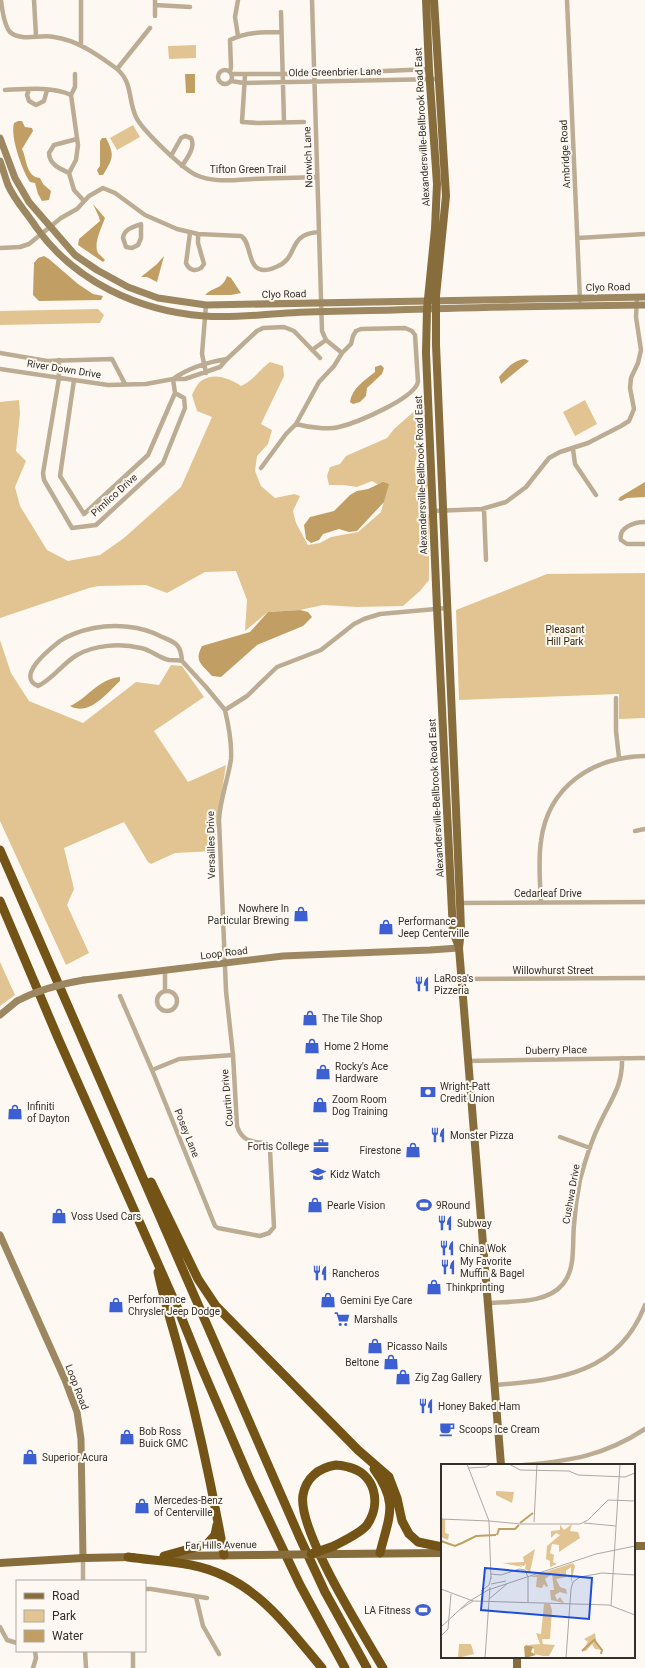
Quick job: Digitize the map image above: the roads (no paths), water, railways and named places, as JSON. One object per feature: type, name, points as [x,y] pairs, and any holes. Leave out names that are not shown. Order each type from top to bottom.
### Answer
[{"type":"highway","points":[[0,850],[299,1536],[325,1592],[367,1668]]},
{"type":"highway","points":[[0,901],[58,1038],[155,1255],[201,1366],[273,1531],[300,1585],[345,1668]]},
{"type":"highway","points":[[100,1081],[198,1279],[207,1293],[225,1316],[363,1454],[389,1477],[397,1498],[402,1521],[409,1534],[418,1542],[441,1547]]},
{"type":"highway","points":[[155,1255],[163,1295],[184,1369],[213,1494],[224,1555]]},
{"type":"highway","points":[[363,1454],[384,1484],[390,1498],[391,1511],[380,1553]]},
{"type":"highway","points":[[311,1554],[335,1550],[366,1526],[374,1512],[375,1494],[368,1478],[354,1468],[338,1465],[321,1470],[308,1479],[303,1496],[304,1515],[310,1534],[336,1586],[382,1668]]},
{"type":"highway","points":[[164,1556],[207,1544],[215,1535],[218,1520]]},
{"type":"highway","points":[[128,1557],[192,1565],[217,1573],[241,1584],[273,1610],[322,1668]]},
{"type":"main road","name":"Alexandersville-Bellbrook Road East","points":[[426,0],[428,69],[430,79],[437,184],[432,304],[436,345],[444,510],[461,930],[459,948],[502,1464]]},
{"type":"main road","name":"Alexandersville-Bellbrook Road East","points":[[434,0],[446,196],[426,354],[453,932],[459,948]]},
{"type":"main road","points":[[429,420],[439,420]]},
{"type":"main road","points":[[441,699],[451,699]]},
{"type":"main road","points":[[446,790],[455,789]]},
{"type":"main road","points":[[335,1550],[380,1553],[441,1553]]},
{"type":"main road","name":"Far Hills Avenue","points":[[0,1563],[83,1558],[311,1554]]},
{"type":"main road","points":[[517,1658],[518,1668]]},
{"type":"street","name":"Tifton Green Trail","points":[[1,0],[1,9],[11,32],[20,37],[36,36],[61,38],[81,45],[123,74],[129,85],[136,117],[171,156],[182,166],[198,176],[216,180],[317,177]]},
{"type":"street","points":[[34,0],[36,36]]},
{"type":"street","points":[[81,0],[81,45]]},
{"type":"street","points":[[238,0],[235,17],[238,36]]},
{"type":"street","name":"Norwich Lane","points":[[312,0],[321,313],[322,331],[326,340]]},
{"type":"street","name":"Ambridge Road","points":[[567,0],[580,307]]},
{"type":"street","points":[[155,16],[155,3],[190,7]]},
{"type":"street","points":[[281,12],[284,122]]},
{"type":"street","points":[[117,69],[150,28]]},
{"type":"street","points":[[230,81],[230,42],[238,36],[254,33],[281,32]]},
{"type":"street","name":"Olde Greenbrier Lane","points":[[438,68],[314,74],[245,75],[230,73],[226,70],[221,71],[218,77],[222,84],[227,84],[230,81],[439,79]]},
{"type":"street","points":[[75,74],[75,87],[71,95],[78,154],[70,173],[74,190],[84,201]]},
{"type":"street","points":[[245,75],[242,122],[258,124],[304,122]]},
{"type":"street","points":[[29,89],[27,95],[29,102],[36,105],[44,101],[47,90]]},
{"type":"street","points":[[5,90],[47,90],[60,91],[71,95]]},
{"type":"street","points":[[171,156],[181,138],[185,136],[191,138],[193,142],[191,151],[182,166]]},
{"type":"street","name":"Clyo Road","points":[[0,138],[15,178],[29,202],[75,255],[97,270],[128,287],[158,298],[206,305],[432,304],[580,307],[645,305]]},
{"type":"street","points":[[70,173],[59,168],[52,162],[48,153],[54,146],[77,139]]},
{"type":"street","name":"Clyo Road","points":[[0,161],[9,186],[18,203],[41,235],[65,259],[96,282],[117,295],[170,311],[204,316],[258,316],[321,313],[432,304],[645,296]]},
{"type":"street","points":[[0,248],[25,246],[32,243],[61,218],[77,209],[94,192],[106,188],[145,215],[162,224],[190,233],[241,236],[247,242],[249,255],[253,264],[260,268],[270,269],[280,266],[288,259],[298,239],[309,233],[319,232]]},
{"type":"street","points":[[141,224],[128,229],[123,235],[123,242],[126,247],[132,248],[138,245],[141,238],[141,224],[145,215]]},
{"type":"street","points":[[190,233],[185,261],[189,269],[194,271],[201,268],[204,264],[198,243],[198,234]]},
{"type":"street","points":[[578,238],[645,234]]},
{"type":"street","points":[[433,511],[484,509],[499,506],[513,498],[526,487],[549,458],[560,452],[588,443],[621,426],[632,417],[634,403],[630,384],[631,378],[641,356],[643,341],[636,318],[637,297]]},
{"type":"street","points":[[206,305],[202,354],[206,373]]},
{"type":"street","name":"River Down Drive","points":[[0,369],[96,384],[146,384],[173,379],[185,379],[220,367],[257,331],[263,328],[284,327],[294,331],[320,358]]},
{"type":"street","points":[[262,468],[286,434],[296,424],[319,382],[351,344],[356,331],[361,329],[405,328],[412,331],[415,335],[417,386],[412,392],[385,409],[339,428],[296,424]]},
{"type":"street","points":[[312,350],[326,340],[342,353]]},
{"type":"street","name":"River Down Drive","points":[[0,353],[46,361],[112,360],[125,384]]},
{"type":"street","name":"River Down Drive","points":[[173,379],[183,372],[227,359]]},
{"type":"street","name":"Pimlico Drive","points":[[59,360],[59,378],[43,473],[44,480],[72,528],[96,525],[163,463],[185,408],[184,398],[175,393]]},
{"type":"street","name":"Pimlico Drive","points":[[74,380],[60,476],[84,514],[148,456],[175,393],[173,379]]},
{"type":"street","points":[[573,449],[575,464],[596,495]]},
{"type":"street","points":[[484,509],[486,560]]},
{"type":"street","points":[[645,522],[631,525],[620,535],[622,540],[627,544],[645,544]]},
{"type":"street","points":[[182,661],[169,660],[142,648],[124,645],[105,646],[78,655],[64,664],[47,682],[38,686],[30,679],[33,666],[61,641],[93,628],[107,626],[131,627],[151,631],[177,644],[180,649],[182,661],[206,686],[225,710],[247,696],[277,667],[321,650],[354,624],[364,619],[380,614],[447,608]]},
{"type":"street","points":[[616,698],[616,732],[619,758]]},
{"type":"street","name":"Versailles Drive","points":[[225,710],[231,748],[219,820],[222,927],[225,963]]},
{"type":"street","points":[[541,903],[541,841],[549,812],[565,788],[581,774],[599,764],[619,758],[645,756]]},
{"type":"street","points":[[636,831],[645,829]]},
{"type":"street","name":"Cedarleaf Drive","points":[[452,904],[645,902]]},
{"type":"street","name":"Loop Road","points":[[0,1015],[17,1001],[39,990],[84,980],[296,956],[459,948]]},
{"type":"street","name":"Courtin Drive","points":[[225,963],[237,1126],[245,1139],[250,1142],[265,1143],[270,1150],[274,1227],[269,1233]]},
{"type":"street","points":[[165,970],[165,991]]},
{"type":"street","name":"Willowhurst Street","points":[[461,979],[645,978]]},
{"type":"street","points":[[165,991],[174,994],[177,1000],[176,1006],[167,1011],[161,1009],[156,1000],[159,994],[165,991]]},
{"type":"street","name":"Posey Lane","points":[[120,996],[216,1226],[218,1228],[260,1236],[269,1233]]},
{"type":"street","points":[[152,1070],[179,1059],[232,1056]]},
{"type":"street","name":"Cushwa Drive","points":[[489,1303],[544,1297],[556,1291],[564,1283],[572,1264],[576,1205],[580,1181],[600,1122],[620,1081],[622,1058]]},
{"type":"street","name":"Duberry Place","points":[[468,1061],[645,1058]]},
{"type":"street","points":[[560,1137],[590,1148]]},
{"type":"street","name":"Loop Road","points":[[0,1235],[77,1412],[81,1439],[83,1558]]},
{"type":"street","points":[[496,1385],[559,1378],[588,1367],[614,1349],[630,1332],[643,1316],[645,1305]]},
{"type":"street","points":[[538,1464],[581,1458],[609,1448],[643,1430],[645,1436]]},
{"type":"street","points":[[83,1558],[83,1580]]},
{"type":"street","points":[[146,1589],[206,1598]]},
{"type":"street","points":[[196,1596],[203,1626],[219,1654]]},
{"type":"street","points":[[0,1627],[7,1640],[16,1643]]},
{"type":"street","points":[[33,1668],[36,1658],[35,1652]]},
{"type":"street","points":[[85,1652],[86,1668]]},
{"type":"street","points":[[133,1652],[133,1668]]},
{"type":"water","points":[[185,74],[195,74],[195,93],[186,93]]},
{"type":"water","points":[[22,121],[25,127],[32,128],[33,131],[22,149],[29,171],[35,177],[40,178],[43,184],[51,191],[49,200],[42,201],[35,183],[30,182],[20,162],[15,145],[13,129],[14,123]]},
{"type":"water","points":[[102,138],[106,138],[111,149],[112,157],[103,175],[99,175],[97,170],[100,166],[100,141]]},
{"type":"water","points":[[93,204],[105,218],[98,235],[97,245],[98,253],[105,260],[103,262],[78,245],[79,239],[100,221]]},
{"type":"water","points":[[44,256],[78,284],[93,294],[103,296],[101,300],[39,301],[33,295],[34,263],[38,258]]},
{"type":"water","points":[[164,256],[157,282],[147,277],[141,277],[157,264]]},
{"type":"water","points":[[227,276],[231,278],[241,293],[231,295],[205,295],[223,284]]},
{"type":"water","points":[[525,359],[529,361],[501,384],[499,377],[511,365]]},
{"type":"water","points":[[381,365],[384,368],[382,374],[367,388],[366,396],[360,402],[353,404],[350,402],[356,389],[375,372],[375,367]]},
{"type":"water","points":[[383,482],[389,484],[384,502],[357,531],[349,532],[339,529],[323,534],[319,540],[311,543],[306,539],[304,525],[310,517],[334,511],[350,495]]},
{"type":"water","points":[[645,482],[645,497],[627,498],[621,501],[618,500],[620,497]]},
{"type":"water","points":[[300,610],[308,612],[312,617],[303,626],[257,645],[221,677],[212,676],[200,662],[199,655],[202,646],[250,632],[268,612]]},
{"type":"water","points":[[120,677],[120,681],[98,702],[91,706],[77,709],[70,706],[105,681]]},
{"type":"place","name":"Nowhere In Particular Brewing","points":[[301,914]]},
{"type":"place","name":"Performance Jeep Centerville","points":[[386,927]]},
{"type":"place","name":"LaRosa's Pizzeria","points":[[422,984]]},
{"type":"place","name":"The Tile Shop","points":[[310,1018]]},
{"type":"place","name":"Home 2 Home","points":[[312,1046]]},
{"type":"place","name":"Rocky's Ace Hardware","points":[[323,1072]]},
{"type":"place","name":"Wright-Patt Credit Union","points":[[428,1092]]},
{"type":"place","name":"Zoom Room Dog Training","points":[[320,1105]]},
{"type":"place","name":"Infiniti of Dayton","points":[[15,1112]]},
{"type":"place","name":"Monster Pizza","points":[[438,1135]]},
{"type":"place","name":"Fortis College","points":[[321,1146]]},
{"type":"place","name":"Firestone","points":[[413,1150]]},
{"type":"place","name":"Kidz Watch","points":[[318,1174]]},
{"type":"place","name":"Pearle Vision","points":[[315,1205]]},
{"type":"place","name":"9Round","points":[[424,1205]]},
{"type":"place","name":"Voss Used Cars","points":[[59,1216]]},
{"type":"place","name":"Subway","points":[[445,1223]]},
{"type":"place","name":"China Wok","points":[[447,1248]]},
{"type":"place","name":"My Favorite Muffin & Bagel","points":[[448,1267]]},
{"type":"place","name":"Rancheros","points":[[320,1273]]},
{"type":"place","name":"Thinkprinting","points":[[434,1287]]},
{"type":"place","name":"Gemini Eye Care","points":[[328,1300]]},
{"type":"place","name":"Performance Chrysler Jeep Dodge","points":[[116,1305]]},
{"type":"place","name":"Marshalls","points":[[342,1319]]},
{"type":"place","name":"Picasso Nails","points":[[375,1346]]},
{"type":"place","name":"Beltone","points":[[391,1362]]},
{"type":"place","name":"Zig Zag Gallery","points":[[403,1377]]},
{"type":"place","name":"Honey Baked Ham","points":[[426,1406]]},
{"type":"place","name":"Scoops Ice Cream","points":[[447,1429]]},
{"type":"place","name":"Bob Ross Buick GMC","points":[[127,1437]]},
{"type":"place","name":"Superior Acura","points":[[30,1457]]},
{"type":"place","name":"Mercedes-Benz of Centerville","points":[[142,1506]]},
{"type":"place","name":"LA Fitness","points":[[423,1610]]},
{"type":"park label","name":"Pleasant Hill Park","points":[[565,634]]}]
